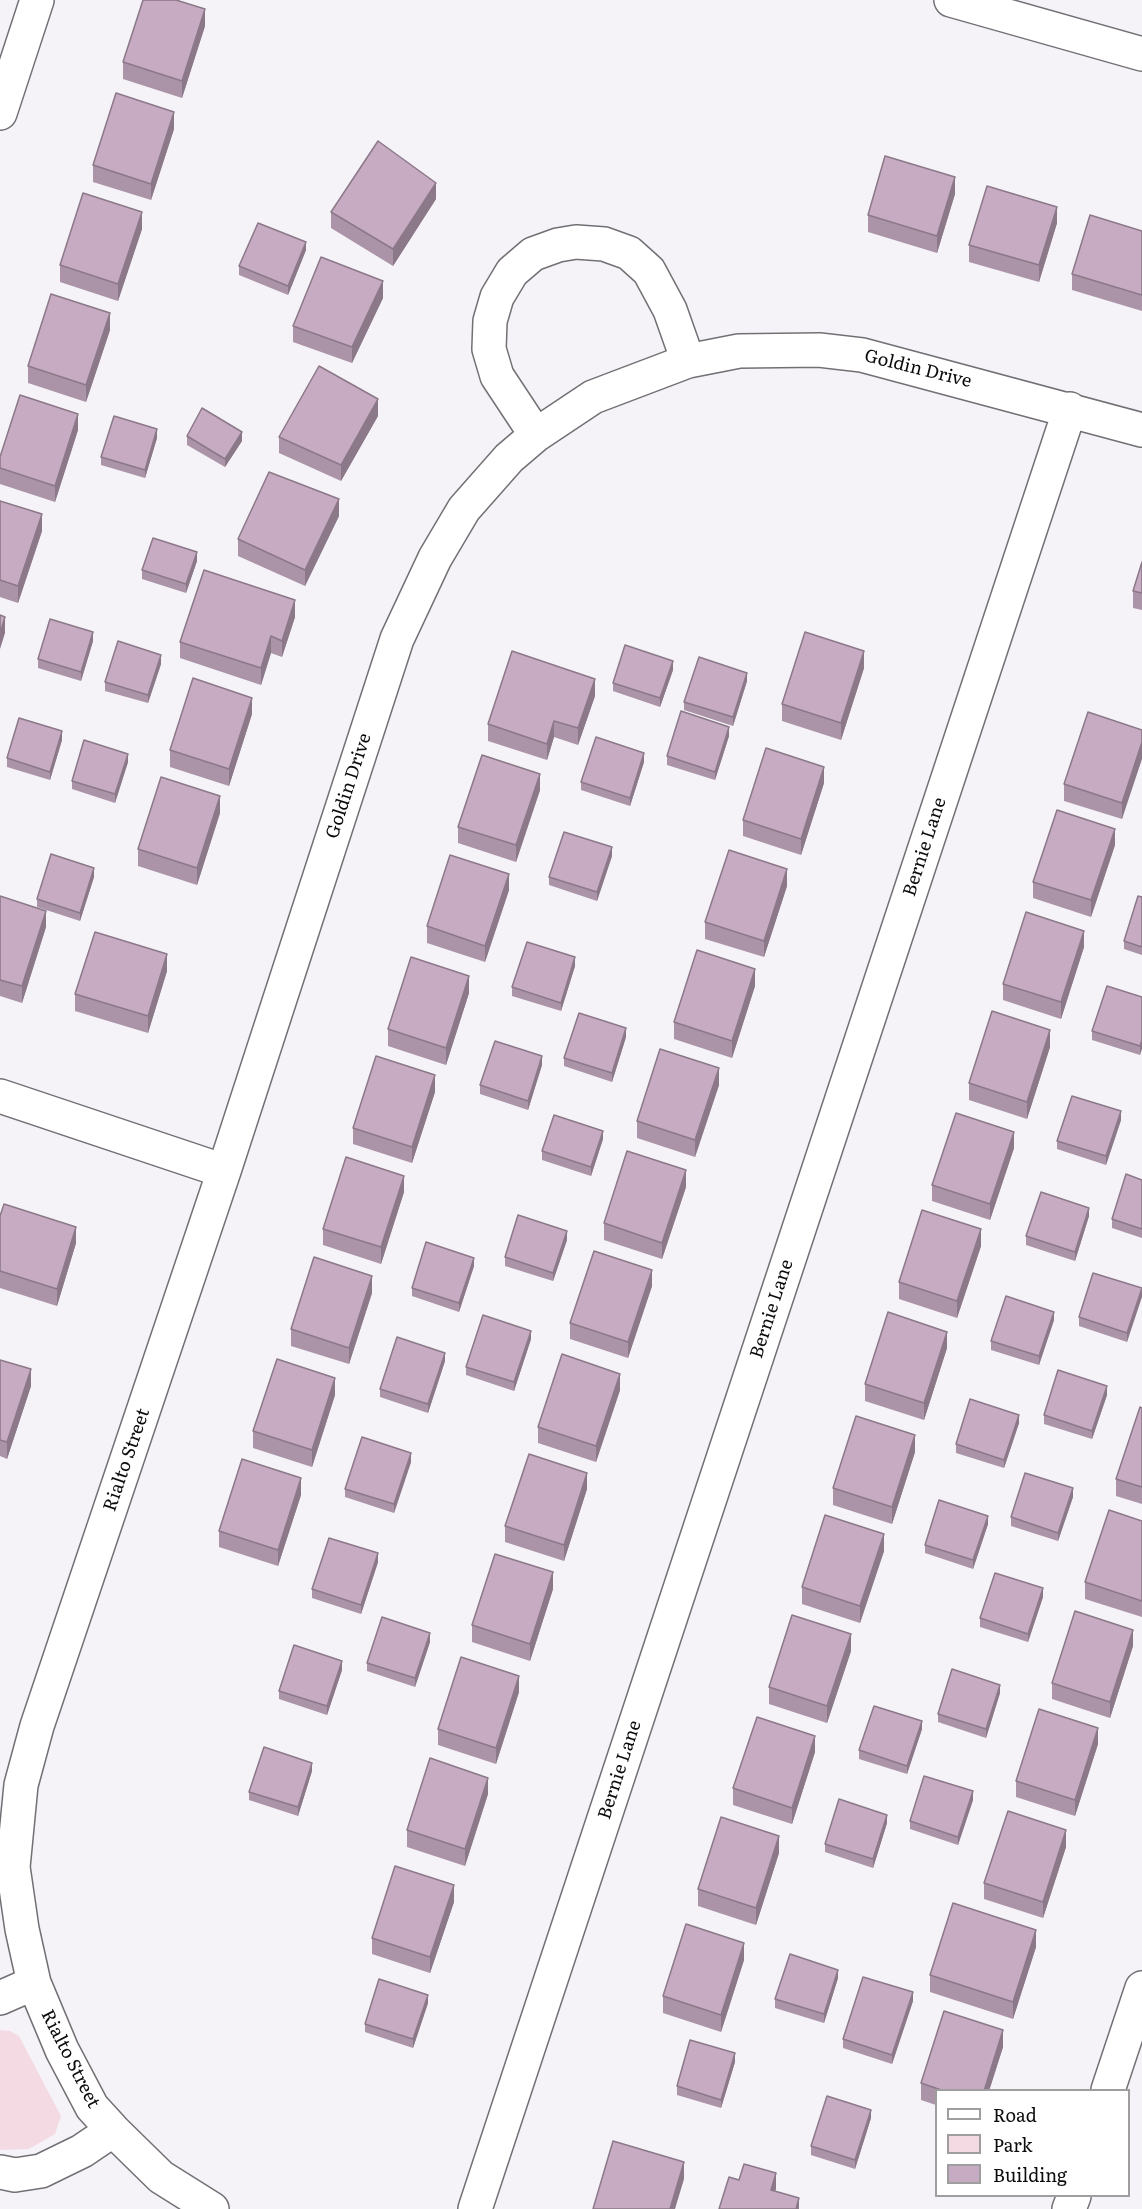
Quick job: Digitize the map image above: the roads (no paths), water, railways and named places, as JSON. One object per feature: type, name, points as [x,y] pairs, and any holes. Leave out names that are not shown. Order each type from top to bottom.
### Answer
[{"type":"street","points":[[0,113],[37,0]]},
{"type":"street","points":[[951,0],[1142,54]]},
{"type":"street","points":[[536,435],[497,376],[489,349],[490,321],[497,297],[512,272],[532,254],[558,245],[576,242],[604,244],[629,254],[649,272],[670,310],[688,361]]},
{"type":"street","name":"Goldin Drive","points":[[224,1171],[397,639],[435,558],[464,509],[508,458],[536,435],[593,397],[688,361],[739,351],[830,351],[915,367],[1142,430]]},
{"type":"street","name":"Bernie Lane","points":[[475,2209],[1070,409]]},
{"type":"street","points":[[0,1096],[224,1171]]},
{"type":"street","name":"Rialto Street","points":[[212,2209],[161,2177],[92,2107],[76,2079],[34,1983],[22,1929],[13,1867],[21,1785],[37,1726],[224,1171]]},
{"type":"street","points":[[0,1998],[34,1983]]},
{"type":"street","points":[[1109,2089],[1142,1988]]},
{"type":"street","points":[[0,2172],[15,2175],[41,2171],[82,2151],[113,2130]]}]
